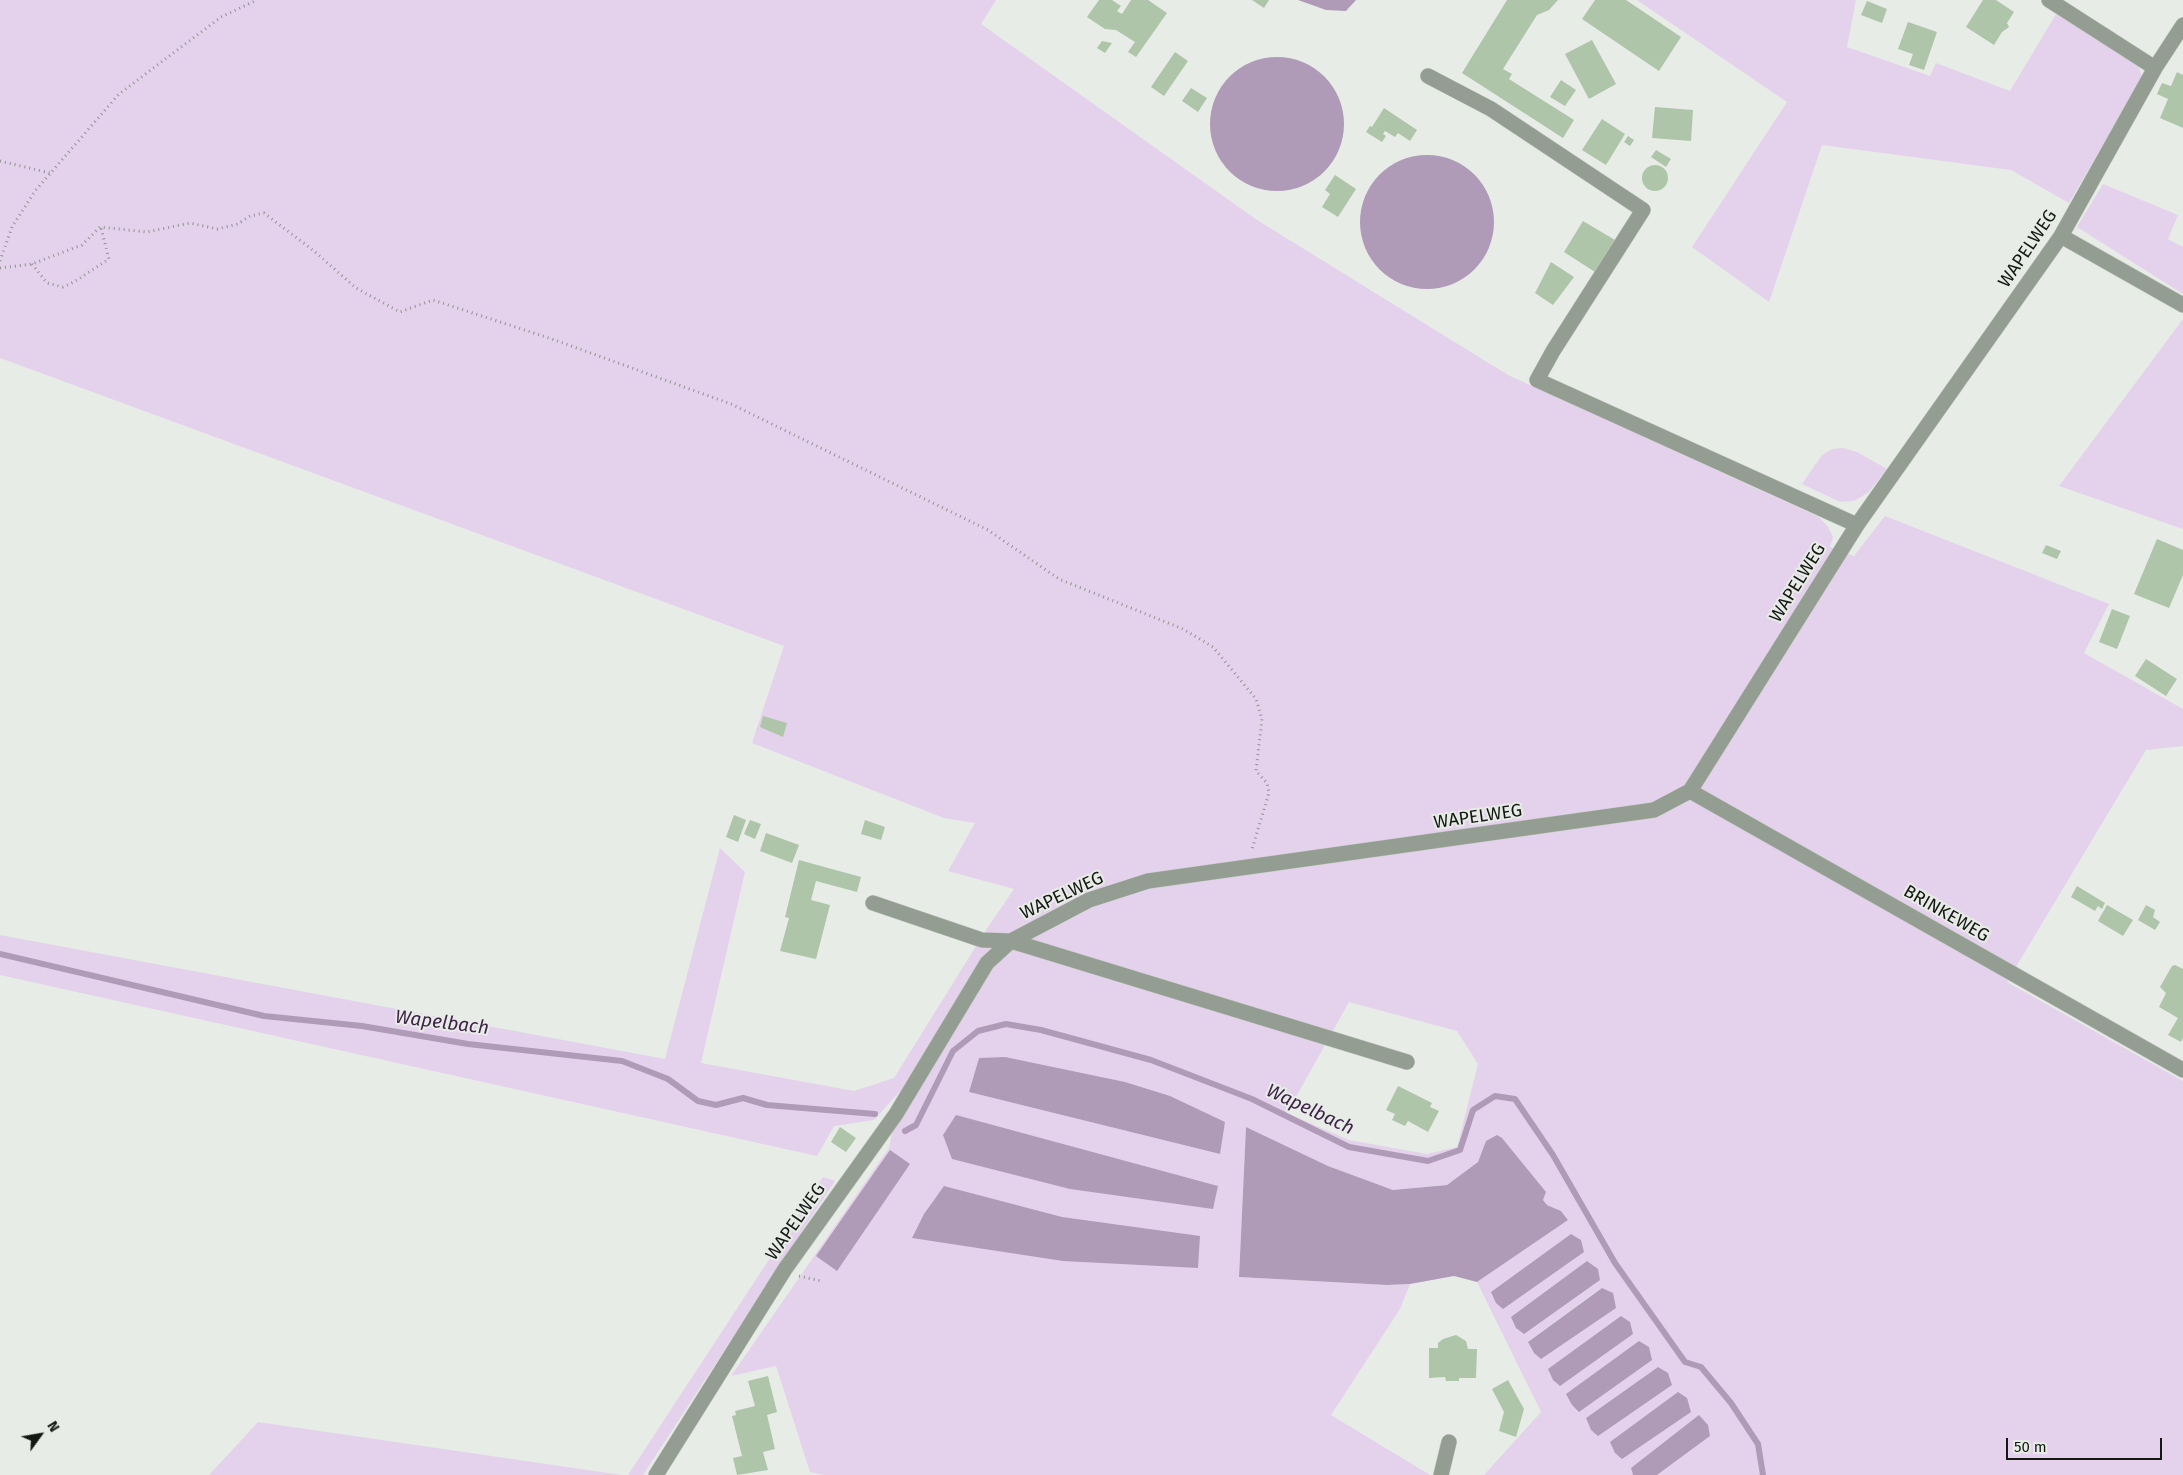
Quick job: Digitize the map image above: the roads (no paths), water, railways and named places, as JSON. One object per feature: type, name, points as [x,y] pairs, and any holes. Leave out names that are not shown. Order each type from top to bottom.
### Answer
[{"type":"street","points":[[2049,0],[2155,68]]},
{"type":"street","name":"WAPELWEG","points":[[656,1475],[786,1269],[896,1114],[986,963],[1011,941],[1089,900],[1148,880],[1654,810],[1690,791],[1857,525],[2061,236],[2155,68],[2183,25]]},
{"type":"street","points":[[1428,76],[1490,108],[1643,210],[1553,351],[1538,380],[1857,525]]},
{"type":"street","points":[[2061,236],[2183,305]]},
{"type":"street","name":"BRINKEWEG","points":[[1690,791],[2183,1070]]},
{"type":"street","points":[[873,903],[982,940],[1011,941],[1407,1062]]},
{"type":"street","points":[[1441,1475],[1449,1442]]},
{"type":"waterway","name":"Wapelbach","points":[[0,954],[264,1016],[362,1026],[468,1044],[622,1061],[668,1079],[698,1101],[716,1105],[743,1098],[767,1105],[875,1114]]},
{"type":"waterway","name":"Wapelbach","points":[[905,1131],[916,1125],[953,1051],[978,1031],[1006,1024],[1041,1030],[1151,1060],[1252,1099],[1349,1147],[1428,1161],[1460,1150],[1473,1110],[1495,1096],[1515,1099],[1553,1155],[1615,1263],[1685,1362],[1701,1367],[1731,1403],[1758,1444],[1763,1475]]}]
